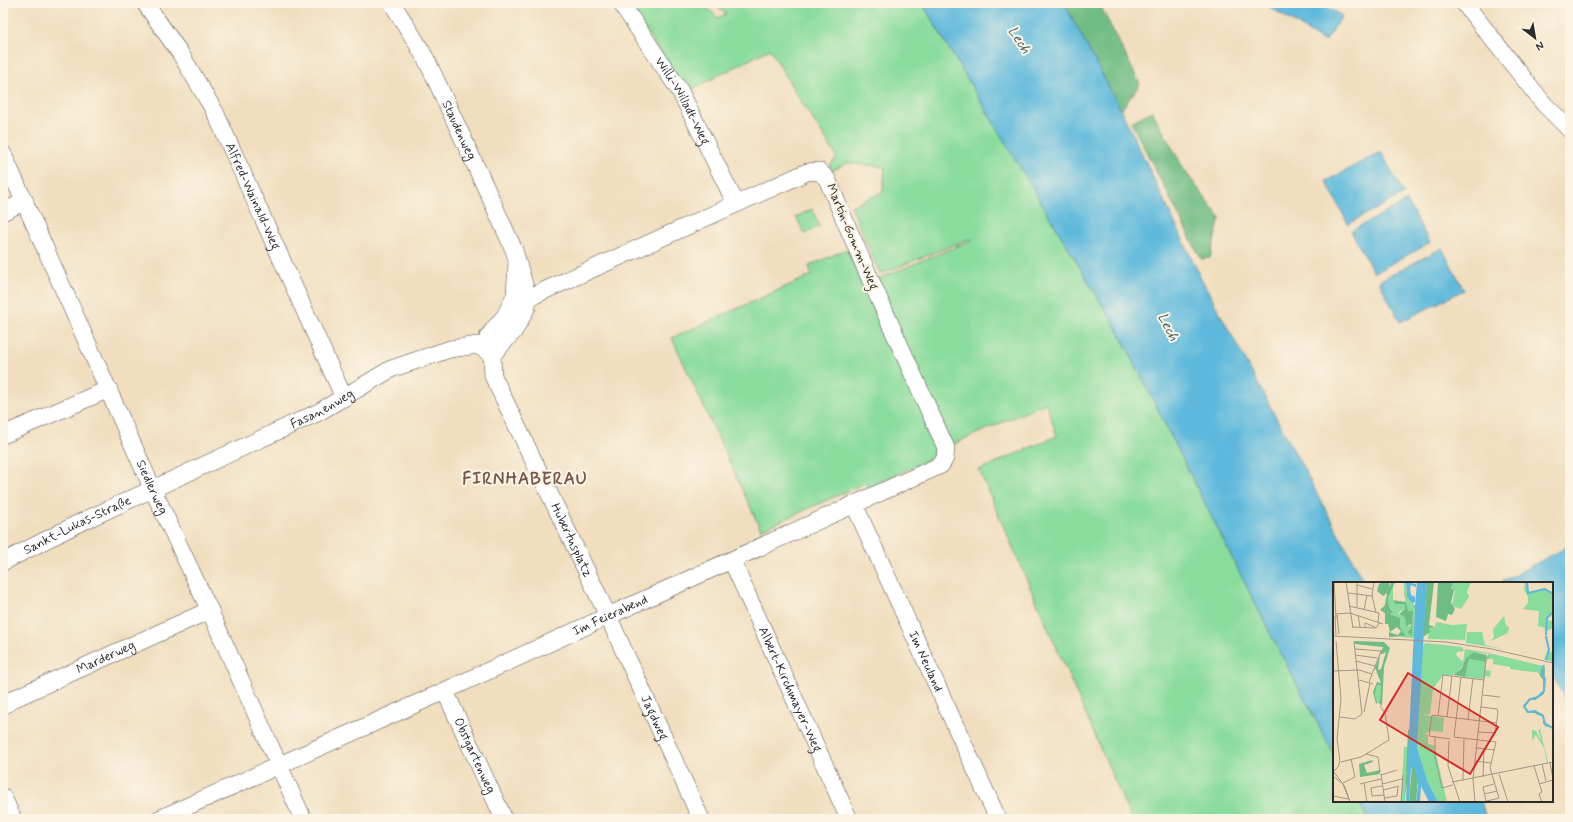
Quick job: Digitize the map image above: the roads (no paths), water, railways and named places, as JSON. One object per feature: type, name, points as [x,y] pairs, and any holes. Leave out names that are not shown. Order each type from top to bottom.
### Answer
[{"type":"street","name":"Alfred-Wainald-Weg","points":[[145,3],[184,60],[215,112],[344,398]]},
{"type":"street","name":"Staudenweg","points":[[392,3],[428,63],[512,245],[517,262]]},
{"type":"street","name":"Willi-Willadt-Weg","points":[[622,3],[680,91],[736,204]]},
{"type":"street","points":[[1464,3],[1544,104],[1570,130]]},
{"type":"street","name":"Siedlerweg","points":[[3,154],[153,490],[210,610],[303,819]]},
{"type":"street","name":"Martin-Gomm-Weg","points":[[528,298],[807,172],[819,171],[827,179],[946,448],[946,458],[941,465]]},
{"type":"street","points":[[3,212],[25,201]]},
{"type":"street","points":[[517,262],[528,298],[527,307],[514,331],[492,355],[488,344],[488,337],[505,316],[515,295],[517,262]]},
{"type":"street","name":"Fasanenweg","points":[[153,490],[301,421],[344,398],[391,369],[450,349],[478,344],[492,355]]},
{"type":"street","name":"Hubertusplatz","points":[[492,355],[493,376],[608,616]]},
{"type":"street","points":[[3,435],[109,389]]},
{"type":"street","name":"Im Feierabend","points":[[158,819],[445,691],[941,465]]},
{"type":"street","name":"Sankt-Lukas-Straße","points":[[3,562],[73,525],[153,490]]},
{"type":"street","name":"Im Neuland","points":[[854,504],[998,819]]},
{"type":"street","name":"Albert-Kirchmayer-Weg","points":[[732,561],[849,819]]},
{"type":"street","name":"Marderweg","points":[[3,706],[13,700],[210,610]]},
{"type":"street","name":"Jagdweg","points":[[608,616],[701,819]]},
{"type":"street","name":"Obstgartenweg","points":[[445,691],[504,819]]},
{"type":"street","points":[[3,797],[13,819]]},
{"type":"water","name":"Lech","points":[[922,3],[1064,3],[1121,110],[1201,278],[1364,582],[1333,582],[1333,753],[1269,631],[1121,336]]},
{"type":"water","points":[[1320,3],[1342,16],[1325,42],[1265,4]]},
{"type":"water","points":[[1381,152],[1404,194],[1348,224],[1326,181]]},
{"type":"water","points":[[1407,201],[1430,243],[1374,273],[1351,231]]},
{"type":"water","points":[[1442,248],[1464,290],[1400,322],[1379,281]]},
{"type":"water","points":[[1569,546],[1570,547],[1570,709],[1553,676],[1553,582],[1503,581]]},
{"type":"water","points":[[1359,802],[1481,802],[1486,819],[1368,819]]},
{"type":"district","name":"FIRNHABERAU","points":[[525,479]]}]
